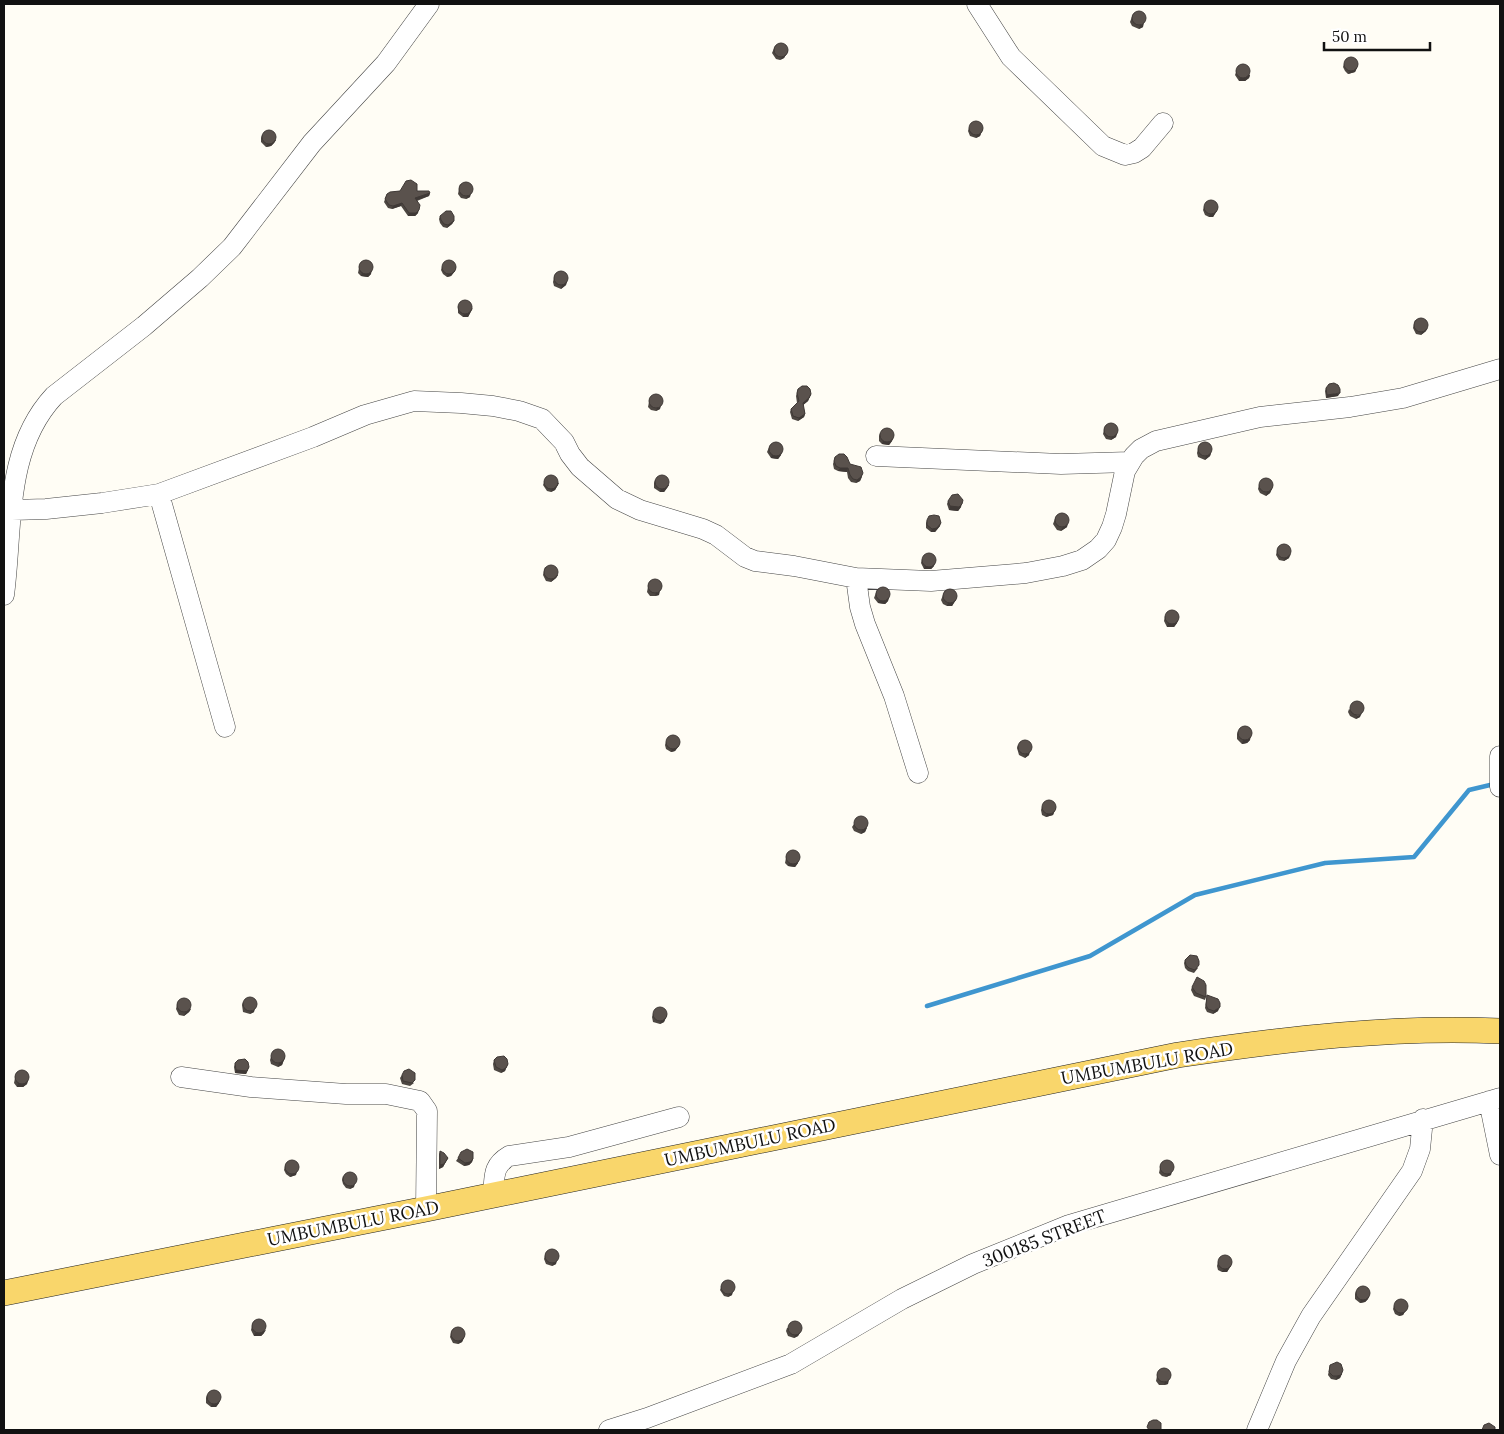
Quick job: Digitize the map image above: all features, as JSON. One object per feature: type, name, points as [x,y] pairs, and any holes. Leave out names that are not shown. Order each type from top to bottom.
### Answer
[{"type":"main road","name":"UMBUMBULU ROAD","points":[[4,1292],[426,1209],[1178,1055],[1252,1044],[1389,1030],[1500,1031]]},
{"type":"street","points":[[4,595],[12,510],[22,451],[30,430],[46,405],[54,396],[176,299],[232,247],[312,142],[386,63],[429,4]]},
{"type":"street","points":[[977,4],[1012,57],[1104,146],[1125,155],[1134,153],[1142,148],[1163,123]]},
{"type":"street","points":[[12,510],[46,509],[102,503],[159,494],[313,437],[365,415],[414,402],[441,401],[493,406],[519,411],[542,419],[564,442],[580,467],[617,499],[640,510],[703,529],[716,535],[736,551],[755,561],[794,566],[856,578],[940,580],[1026,573],[1082,560],[1098,549],[1106,540],[1112,527],[1122,482],[1130,462],[1141,449],[1156,441],[1260,417],[1350,407],[1403,398],[1500,369]]},
{"type":"street","points":[[876,456],[1061,464],[1130,462]]},
{"type":"street","points":[[159,494],[226,727]]},
{"type":"street","points":[[856,578],[860,607],[865,624],[896,703],[918,774]]},
{"type":"street","points":[[1500,756],[1500,787]]},
{"type":"street","points":[[181,1077],[251,1087],[346,1094],[386,1094],[420,1101],[427,1111],[426,1209]]},
{"type":"street","points":[[1494,1099],[1500,1156]]},
{"type":"street","name":"300185 STREET","points":[[609,1430],[691,1402],[791,1364],[902,1299],[973,1264],[1069,1224],[1494,1099]]},
{"type":"street","points":[[493,1194],[496,1168],[508,1156],[569,1147],[679,1117]]},
{"type":"street","points":[[1257,1430],[1286,1360],[1311,1316],[1412,1171],[1420,1149],[1423,1120]]},
{"type":"building","points":[[1139,11],[1144,13],[1146,18],[1144,23],[1139,25],[1134,23],[1132,18],[1134,13]]},
{"type":"building","points":[[781,43],[786,45],[788,50],[786,55],[781,57],[776,55],[774,50],[776,45]]},
{"type":"building","points":[[1351,57],[1356,59],[1358,64],[1356,69],[1351,71],[1346,69],[1344,64],[1346,59]]},
{"type":"building","points":[[1243,64],[1248,66],[1250,71],[1248,76],[1243,78],[1238,76],[1236,71],[1238,66]]},
{"type":"building","points":[[976,121],[981,123],[983,128],[981,133],[976,135],[971,133],[969,128],[971,123]]},
{"type":"building","points":[[269,130],[274,132],[276,137],[274,142],[269,144],[264,142],[262,137],[264,132]]},
{"type":"building","points":[[411,180],[417,184],[417,191],[429,191],[430,193],[415,198],[420,205],[416,213],[409,213],[402,203],[393,206],[389,205],[385,199],[387,194],[400,191],[406,181]]},
{"type":"building","points":[[466,182],[471,184],[473,189],[471,194],[466,196],[461,194],[459,189],[461,184]]},
{"type":"building","points":[[1211,200],[1216,202],[1218,207],[1216,212],[1211,214],[1206,212],[1204,207],[1206,202]]},
{"type":"building","points":[[446,211],[451,211],[454,216],[454,221],[448,225],[444,224],[440,216]]},
{"type":"building","points":[[366,260],[371,262],[373,267],[371,272],[366,274],[361,272],[359,267],[361,262]]},
{"type":"building","points":[[449,260],[454,262],[456,267],[454,272],[449,274],[444,272],[442,267],[444,262]]},
{"type":"building","points":[[561,271],[566,273],[568,278],[566,283],[561,285],[556,283],[554,278],[556,273]]},
{"type":"building","points":[[465,300],[470,302],[472,307],[470,312],[465,314],[460,312],[458,307],[460,302]]},
{"type":"building","points":[[1421,318],[1426,320],[1428,325],[1426,330],[1421,332],[1416,330],[1414,325],[1416,320]]},
{"type":"building","points":[[1334,383],[1338,385],[1340,393],[1327,395],[1326,388],[1329,384]]},
{"type":"building","points":[[802,386],[807,386],[811,394],[803,403],[805,414],[799,418],[793,416],[791,409],[799,401],[797,393],[798,389]]},
{"type":"building","points":[[656,394],[661,396],[663,401],[661,406],[656,408],[651,406],[649,401],[651,396]]},
{"type":"building","points":[[1111,423],[1116,425],[1118,430],[1116,435],[1111,437],[1106,435],[1104,430],[1106,425]]},
{"type":"building","points":[[887,428],[892,430],[894,435],[892,440],[887,442],[882,440],[880,435],[882,430]]},
{"type":"building","points":[[776,442],[781,444],[783,449],[781,454],[776,456],[771,454],[769,449],[771,444]]},
{"type":"building","points":[[1205,442],[1210,444],[1212,449],[1210,454],[1205,456],[1200,454],[1198,449],[1200,444]]},
{"type":"building","points":[[839,454],[844,454],[850,464],[861,467],[863,473],[861,477],[857,480],[853,479],[848,468],[836,466],[835,457]]},
{"type":"building","points":[[551,475],[556,477],[558,482],[556,487],[551,489],[546,487],[544,482],[546,477]]},
{"type":"building","points":[[662,475],[667,477],[669,482],[667,487],[662,489],[657,487],[655,482],[657,477]]},
{"type":"building","points":[[1266,478],[1271,480],[1273,485],[1271,490],[1266,492],[1261,490],[1259,485],[1261,480]]},
{"type":"building","points":[[958,494],[963,500],[962,504],[959,507],[950,506],[948,501],[952,495]]},
{"type":"building","points":[[1062,513],[1067,515],[1069,520],[1067,525],[1062,527],[1057,525],[1055,520],[1057,515]]},
{"type":"building","points":[[929,516],[939,516],[941,523],[937,528],[932,529],[927,525],[927,520]]},
{"type":"building","points":[[1284,544],[1289,546],[1291,551],[1289,556],[1284,558],[1279,556],[1277,551],[1279,546]]},
{"type":"building","points":[[929,553],[934,555],[936,560],[934,565],[929,567],[924,565],[922,560],[924,555]]},
{"type":"building","points":[[551,565],[556,567],[558,572],[556,577],[551,579],[546,577],[544,572],[546,567]]},
{"type":"building","points":[[655,579],[660,581],[662,586],[660,591],[655,593],[650,591],[648,586],[650,581]]},
{"type":"building","points":[[883,587],[888,589],[890,594],[888,599],[883,601],[878,599],[876,594],[878,589]]},
{"type":"building","points":[[950,589],[955,591],[957,596],[955,601],[950,603],[945,601],[943,596],[945,591]]},
{"type":"building","points":[[1172,610],[1177,612],[1179,617],[1177,622],[1172,624],[1167,622],[1165,617],[1167,612]]},
{"type":"building","points":[[1357,701],[1362,703],[1364,708],[1362,713],[1357,715],[1352,713],[1350,708],[1352,703]]},
{"type":"building","points":[[1245,726],[1250,728],[1252,733],[1250,738],[1245,740],[1240,738],[1238,733],[1240,728]]},
{"type":"building","points":[[673,735],[678,737],[680,742],[678,747],[673,749],[668,747],[666,742],[668,737]]},
{"type":"building","points":[[1025,740],[1030,742],[1032,747],[1030,752],[1025,754],[1020,752],[1018,747],[1020,742]]},
{"type":"building","points":[[1049,800],[1054,802],[1056,807],[1054,812],[1049,814],[1044,812],[1042,807],[1044,802]]},
{"type":"building","points":[[861,816],[866,818],[868,823],[866,828],[861,830],[856,828],[854,823],[856,818]]},
{"type":"building","points":[[793,850],[798,852],[800,857],[798,862],[793,864],[788,862],[786,857],[788,852]]},
{"type":"building","points":[[1190,955],[1197,956],[1199,961],[1199,965],[1195,970],[1186,965],[1185,960]]},
{"type":"building","points":[[1197,977],[1204,981],[1206,985],[1206,997],[1196,993],[1192,987]]},
{"type":"building","points":[[1207,995],[1218,999],[1220,1007],[1214,1011],[1208,1009],[1206,1005]]},
{"type":"building","points":[[250,997],[255,999],[257,1004],[255,1009],[250,1011],[245,1009],[243,1004],[245,999]]},
{"type":"building","points":[[184,998],[189,1000],[191,1005],[189,1010],[184,1012],[179,1010],[177,1005],[179,1000]]},
{"type":"building","points":[[660,1007],[665,1009],[667,1014],[665,1019],[660,1021],[655,1019],[653,1014],[655,1009]]},
{"type":"building","points":[[278,1049],[283,1051],[285,1056],[283,1061],[278,1063],[273,1061],[271,1056],[273,1051]]},
{"type":"building","points":[[504,1056],[508,1064],[502,1070],[496,1067],[494,1060],[497,1057]]},
{"type":"building","points":[[245,1059],[249,1067],[247,1071],[236,1070],[235,1063],[238,1060]]},
{"type":"building","points":[[409,1069],[415,1073],[415,1080],[412,1083],[403,1081],[402,1075],[404,1071]]},
{"type":"building","points":[[22,1070],[27,1072],[29,1077],[27,1082],[22,1084],[17,1082],[15,1077],[17,1072]]},
{"type":"building","points":[[467,1149],[473,1152],[473,1159],[465,1163],[458,1158],[461,1152]]},
{"type":"building","points":[[440,1151],[448,1158],[444,1164],[440,1165]]},
{"type":"building","points":[[292,1160],[297,1162],[299,1167],[297,1172],[292,1174],[287,1172],[285,1167],[287,1162]]},
{"type":"building","points":[[1167,1160],[1172,1162],[1174,1167],[1172,1172],[1167,1174],[1162,1172],[1160,1167],[1162,1162]]},
{"type":"building","points":[[350,1172],[355,1174],[357,1179],[355,1184],[350,1186],[345,1184],[343,1179],[345,1174]]},
{"type":"building","points":[[552,1249],[557,1251],[559,1256],[557,1261],[552,1263],[547,1261],[545,1256],[547,1251]]},
{"type":"building","points":[[1225,1255],[1230,1257],[1232,1262],[1230,1267],[1225,1269],[1220,1267],[1218,1262],[1220,1257]]},
{"type":"building","points":[[728,1280],[733,1282],[735,1287],[733,1292],[728,1294],[723,1292],[721,1287],[723,1282]]},
{"type":"building","points":[[1363,1286],[1368,1288],[1370,1293],[1368,1298],[1363,1300],[1358,1298],[1356,1293],[1358,1288]]},
{"type":"building","points":[[1401,1299],[1406,1301],[1408,1306],[1406,1311],[1401,1313],[1396,1311],[1394,1306],[1396,1301]]},
{"type":"building","points":[[259,1319],[264,1321],[266,1326],[264,1331],[259,1333],[254,1331],[252,1326],[254,1321]]},
{"type":"building","points":[[795,1321],[800,1323],[802,1328],[800,1333],[795,1335],[790,1333],[788,1328],[790,1323]]},
{"type":"building","points":[[458,1327],[463,1329],[465,1334],[463,1339],[458,1341],[453,1339],[451,1334],[453,1329]]},
{"type":"building","points":[[1337,1362],[1341,1364],[1343,1370],[1341,1375],[1333,1376],[1329,1372],[1330,1365]]},
{"type":"building","points":[[1164,1368],[1169,1370],[1171,1375],[1169,1380],[1164,1382],[1159,1380],[1157,1375],[1159,1370]]},
{"type":"building","points":[[214,1390],[219,1392],[221,1397],[219,1402],[214,1404],[209,1402],[207,1397],[209,1392]]},
{"type":"building","points":[[1153,1420],[1161,1423],[1161,1430],[1149,1430],[1147,1427],[1149,1422]]},
{"type":"building","points":[[1489,1423],[1495,1427],[1495,1430],[1482,1430],[1484,1425]]},
{"type":"waterway","points":[[927,1006],[1090,956],[1195,895],[1325,863],[1414,857],[1469,790],[1490,785]]}]
